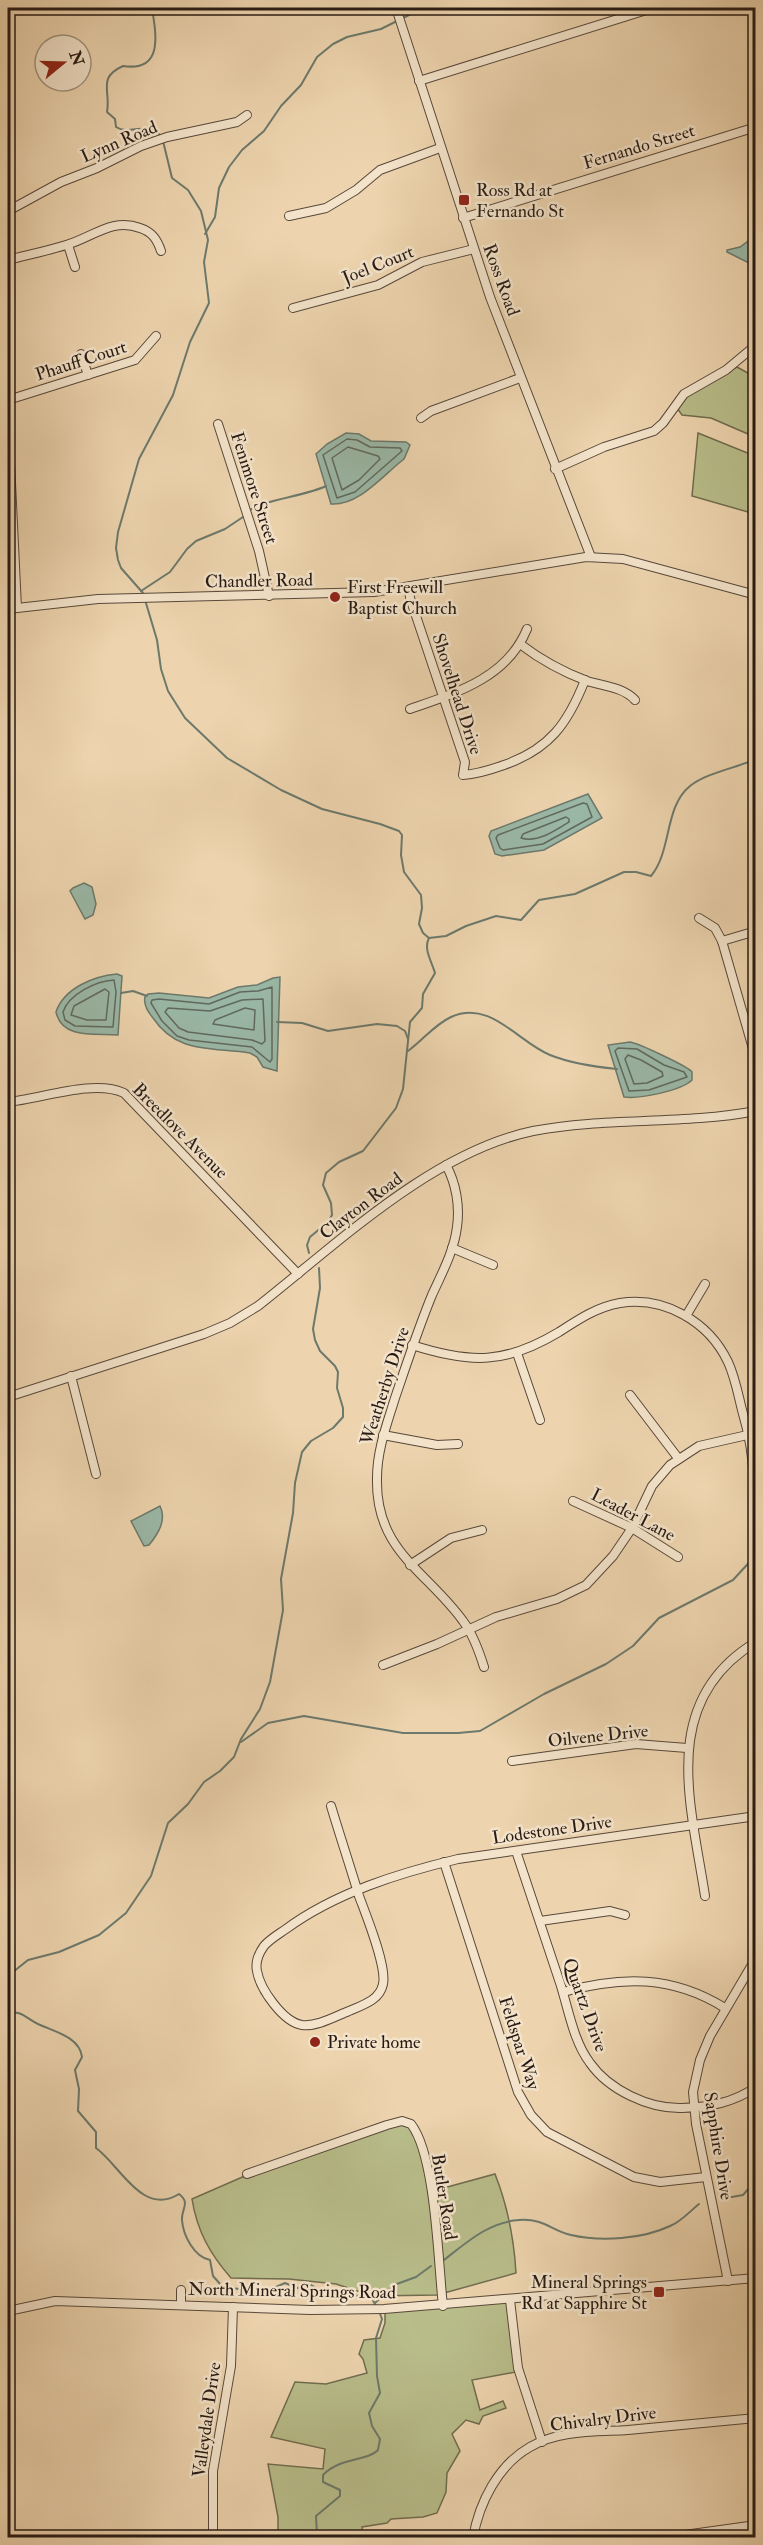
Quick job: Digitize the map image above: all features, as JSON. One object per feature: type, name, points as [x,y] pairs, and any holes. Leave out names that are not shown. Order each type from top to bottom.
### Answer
[{"type":"street","name":"Ross Road","points":[[396,8],[474,249],[520,378],[591,557]]},
{"type":"street","points":[[419,81],[653,8]]},
{"type":"street","name":"Lynn Road","points":[[8,211],[55,185],[97,168],[141,146],[167,137],[237,122],[247,115]]},
{"type":"street","name":"Fernando Street","points":[[463,218],[756,127]]},
{"type":"street","points":[[289,216],[326,208],[356,190],[380,170],[440,148]]},
{"type":"street","points":[[8,261],[68,245],[101,229],[127,225],[151,233],[161,251]]},
{"type":"street","points":[[68,245],[75,267]]},
{"type":"street","name":"Joel Court","points":[[293,308],[378,285],[422,262],[474,249]]},
{"type":"street","name":"Phauff Court","points":[[8,400],[135,360],[156,336]]},
{"type":"street","points":[[555,469],[604,447],[654,430],[663,423],[684,394],[726,370],[756,345]]},
{"type":"street","points":[[81,354],[88,375]]},
{"type":"street","points":[[421,418],[431,411],[520,378]]},
{"type":"street","points":[[8,420],[17,608]]},
{"type":"street","name":"Fenimore Street","points":[[218,424],[259,551],[269,596]]},
{"type":"street","name":"Chandler Road","points":[[8,609],[98,599],[374,592],[591,557],[633,562],[756,595]]},
{"type":"street","name":"Shovelhead Drive","points":[[409,587],[410,598],[465,762],[463,775],[481,773],[521,759],[540,749],[557,733],[569,717],[585,680]]},
{"type":"street","points":[[410,709],[474,686],[491,675],[520,644],[527,629]]},
{"type":"street","points":[[520,644],[554,666],[585,680],[625,692],[635,700]]},
{"type":"street","points":[[699,918],[715,928],[722,941],[756,1059]]},
{"type":"street","points":[[722,941],[756,931]]},
{"type":"street","name":"Breedlove Avenue","points":[[8,1102],[91,1089],[112,1089],[124,1093],[298,1274]]},
{"type":"street","name":"Clayton Road","points":[[8,1397],[222,1327],[251,1310],[411,1187],[446,1165],[491,1143],[532,1131],[578,1125],[698,1118],[756,1111]]},
{"type":"street","name":"Weatherby Drive","points":[[446,1165],[452,1177],[458,1208],[457,1227],[452,1248],[412,1345],[383,1435],[377,1472],[380,1508],[396,1548],[458,1614],[469,1630],[484,1666]]},
{"type":"street","points":[[452,1248],[493,1265]]},
{"type":"street","points":[[686,1316],[705,1284]]},
{"type":"street","points":[[412,1345],[445,1355],[474,1359],[518,1353],[544,1341],[588,1314],[612,1305],[651,1303],[686,1316],[707,1331],[722,1351],[733,1377],[752,1434],[753,1490]]},
{"type":"street","points":[[518,1353],[540,1420]]},
{"type":"street","points":[[71,1376],[96,1474]]},
{"type":"street","points":[[630,1395],[678,1458]]},
{"type":"street","points":[[383,1665],[496,1617],[557,1599],[586,1585],[606,1566],[632,1528],[652,1486],[678,1458],[710,1442],[752,1434]]},
{"type":"street","points":[[383,1435],[437,1445],[458,1444]]},
{"type":"street","name":"Leader Lane","points":[[573,1501],[632,1528],[678,1557]]},
{"type":"street","points":[[410,1565],[446,1541],[462,1534],[482,1530]]},
{"type":"street","points":[[705,1896],[688,1782],[687,1748],[696,1711],[706,1690],[731,1659],[756,1642]]},
{"type":"street","name":"Oilvene Drive","points":[[512,1761],[636,1744],[687,1748]]},
{"type":"street","name":"Lodestone Drive","points":[[331,1806],[358,1891],[382,1966],[384,1977],[382,1989],[367,2004],[305,2025],[289,2020],[278,2010],[260,1980],[257,1964],[260,1952],[267,1943],[322,1906],[358,1891],[444,1862],[756,1816]]},
{"type":"street","name":"Quartz Drive","points":[[516,1851],[578,2043],[597,2072],[616,2087],[663,2107],[694,2107],[733,2100],[756,2087]]},
{"type":"street","name":"Feldspar Way","points":[[444,1862],[518,2092],[531,2115],[555,2138],[634,2177],[660,2182],[706,2177]]},
{"type":"street","points":[[540,1921],[610,1911],[625,1915]]},
{"type":"street","name":"Sapphire Drive","points":[[728,2281],[694,2107],[695,2076],[700,2060],[725,2008],[756,1958]]},
{"type":"street","points":[[562,1992],[621,1982],[650,1981],[688,1988],[725,2008]]},
{"type":"street","name":"Butler Road","points":[[247,2174],[387,2125],[402,2121],[411,2124],[419,2139],[430,2182],[443,2306]]},
{"type":"street","name":"North Mineral Springs Road","points":[[8,2312],[56,2301],[371,2310],[443,2306],[756,2278]]},
{"type":"street","points":[[181,2290],[181,2304]]},
{"type":"street","points":[[510,2300],[518,2368],[542,2442]]},
{"type":"street","name":"Valleydale Drive","points":[[213,2538],[213,2471],[231,2366],[233,2307]]},
{"type":"street","name":"Chivalry Drive","points":[[473,2538],[481,2506],[499,2478],[522,2452],[542,2442],[576,2433],[756,2418]]},
{"type":"street","points":[[663,2538],[697,2536],[756,2525]]},
{"type":"green space","points":[[737,367],[755,377],[755,437],[711,418],[682,415],[677,408],[676,398]]},
{"type":"green space","points":[[698,433],[755,456],[755,514],[692,496]]},
{"type":"green space","points":[[406,2122],[418,2140],[429,2192],[495,2174],[510,2223],[516,2273],[437,2295],[373,2296],[336,2284],[289,2279],[231,2278],[206,2242],[197,2221],[192,2199],[247,2175]]},
{"type":"green space","points":[[509,2301],[516,2372],[472,2380],[480,2410],[503,2401],[506,2408],[483,2416],[479,2424],[466,2420],[452,2434],[460,2451],[447,2473],[446,2492],[437,2513],[423,2517],[391,2519],[387,2523],[362,2527],[363,2537],[278,2537],[278,2517],[268,2464],[323,2469],[325,2449],[271,2437],[295,2382],[326,2384],[367,2373],[359,2354],[364,2340],[380,2338],[385,2323],[385,2310]]},
{"type":"water","points":[[755,236],[755,266],[727,252],[727,250],[740,247]]},
{"type":"water","points":[[346,433],[359,434],[371,441],[406,442],[410,445],[404,459],[361,495],[341,503],[331,504],[316,454],[327,444]]},
{"type":"water","points":[[588,794],[602,818],[544,850],[502,856],[495,854],[489,836],[491,831]]},
{"type":"water","points":[[84,883],[92,887],[96,904],[93,915],[85,919],[70,891]]},
{"type":"water","points":[[117,974],[122,976],[118,1035],[72,1031],[59,1021],[56,1012],[66,996],[73,990],[99,977]]},
{"type":"water","points":[[280,977],[277,1071],[263,1067],[257,1057],[250,1053],[196,1047],[173,1038],[162,1030],[146,1008],[145,997],[148,994],[209,998],[238,987],[257,985]]},
{"type":"water","points":[[630,1042],[689,1069],[692,1072],[692,1080],[679,1088],[660,1093],[624,1097],[608,1045]]},
{"type":"water","points":[[160,1506],[161,1527],[149,1545],[144,1546],[131,1521]]},
{"type":"waterway","points":[[152,8],[155,39],[151,57],[145,63],[123,66],[110,75],[107,85],[107,112],[115,119],[116,127],[127,130],[150,129],[161,136]]},
{"type":"waterway","points":[[205,234],[215,217],[219,188],[229,167],[242,150],[264,131],[281,106],[301,85],[317,57],[333,44],[347,37],[381,29],[423,8]]},
{"type":"waterway","points":[[163,141],[172,178],[188,190],[201,211],[208,240],[204,262],[209,303],[190,342],[173,395],[139,459],[118,532],[116,548],[118,560],[121,568],[143,593],[157,640],[161,669],[168,691],[185,718],[227,758],[281,790],[322,809],[399,831],[402,835],[401,855],[404,872],[421,895],[422,908],[419,924],[423,933],[429,938]]},
{"type":"waterway","points":[[249,511],[264,504],[326,486]]},
{"type":"waterway","points":[[141,591],[170,572],[196,541],[225,529],[246,515]]},
{"type":"waterway","points":[[429,938],[446,936],[466,926],[496,916],[521,920],[539,900],[575,894],[624,872],[651,876],[658,866],[676,805],[690,786],[704,778],[756,759]]},
{"type":"waterway","points":[[309,1253],[307,1245],[310,1237],[328,1222],[332,1215],[331,1203],[323,1185],[326,1173],[339,1162],[363,1151],[396,1108],[403,1089],[410,1022],[422,1008],[423,994],[435,973],[427,951],[429,938]]},
{"type":"waterway","points":[[121,993],[133,991],[147,996]]},
{"type":"waterway","points":[[408,1051],[439,1024],[451,1017],[465,1013],[478,1014],[503,1024],[550,1055],[583,1064],[617,1069]]},
{"type":"waterway","points":[[277,1022],[302,1023],[328,1031],[377,1024],[397,1026],[405,1031],[408,1039]]},
{"type":"waterway","points":[[8,1976],[28,1960],[59,1952],[99,1935],[126,1913],[151,1876],[168,1823],[188,1804],[204,1782],[234,1757],[241,1739],[260,1709],[270,1682],[283,1610],[281,1579],[293,1513],[295,1483],[302,1452],[311,1441],[333,1428],[343,1417],[343,1408],[337,1388],[338,1372],[320,1351],[313,1329],[320,1288],[319,1268]]},
{"type":"waterway","points":[[241,1742],[268,1723],[304,1716],[403,1733],[480,1731],[544,1694],[606,1664],[633,1646],[659,1618],[733,1580],[756,1555]]},
{"type":"waterway","points":[[8,2012],[20,2014],[65,2036],[76,2044],[82,2057],[75,2070],[79,2089],[78,2111],[96,2132],[96,2148],[143,2194],[154,2199],[166,2199],[179,2194],[183,2197],[185,2203],[182,2220],[187,2238],[199,2255],[210,2260],[213,2276],[221,2285],[240,2289],[255,2296],[285,2283],[297,2288],[311,2285],[320,2290],[337,2289],[350,2295],[371,2297],[376,2306]]},
{"type":"waterway","points":[[726,2198],[743,2195],[756,2180]]},
{"type":"waterway","points":[[444,2260],[479,2234],[508,2222],[528,2220],[583,2237],[622,2238],[647,2234],[670,2226],[699,2204]]},
{"type":"waterway","points":[[375,2303],[394,2285],[416,2277],[431,2266]]},
{"type":"waterway","points":[[314,2538],[317,2534],[316,2516],[340,2496],[340,2490],[323,2482],[323,2475],[337,2465],[368,2456],[378,2450],[380,2439],[372,2426],[369,2413],[380,2393],[376,2338],[382,2319],[379,2311]]},
{"type":"place","name":"Ross Rd at Fernando St","points":[[464,200]]},
{"type":"place","name":"First Freewill Baptist Church","points":[[335,597]]},
{"type":"place","name":"Private home","points":[[315,2042]]},
{"type":"place","name":"Mineral Springs Rd at Sapphire St","points":[[659,2292]]}]
